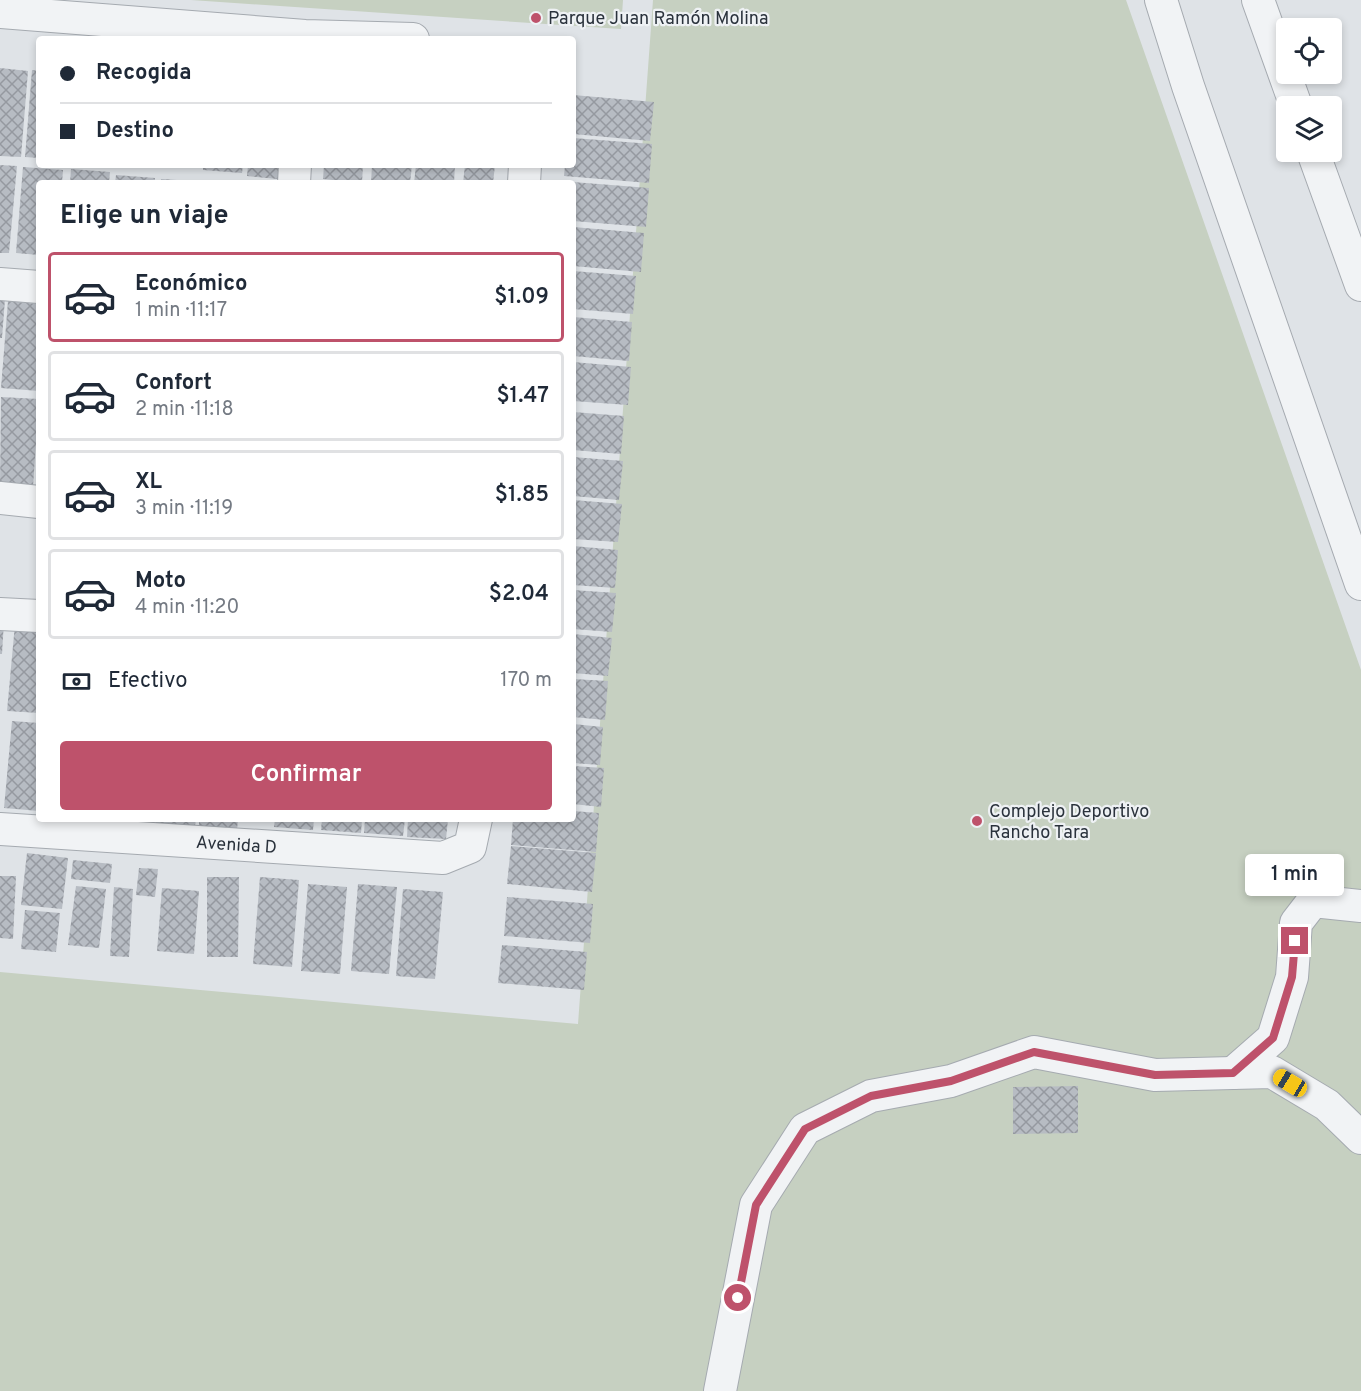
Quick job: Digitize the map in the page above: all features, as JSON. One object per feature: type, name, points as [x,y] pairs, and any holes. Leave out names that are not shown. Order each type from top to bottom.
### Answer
[{"type":"street","points":[[1161,0],[1188,86],[1361,584]]},
{"type":"street","points":[[1258,0],[1292,96]]},
{"type":"street","points":[[0,12],[293,36]]},
{"type":"street","points":[[1317,162],[1361,285]]},
{"type":"street","points":[[0,284],[36,287]]},
{"type":"street","points":[[0,498],[36,502]]},
{"type":"street","points":[[0,614],[36,616]]},
{"type":"street","name":"Avenida D","points":[[0,829],[44,826],[248,832],[443,858],[473,833]]},
{"type":"street","points":[[1233,1073],[1273,1038],[1292,977],[1296,923],[1313,901],[1361,906]]},
{"type":"street","points":[[720,1391],[756,1205],[805,1129],[871,1096],[951,1081],[1034,1052],[1155,1075],[1272,1072],[1327,1105],[1361,1138]]},
{"type":"green space","name":"Parque Juan Ramón Molina","points":[[191,0],[623,0],[621,29]]},
{"type":"green space","name":"Complejo Deportivo Rancho Tara","points":[[653,0],[1126,0],[1361,670],[1361,1391],[0,1391],[0,972],[578,1024]]},
{"type":"building","points":[[0,68],[28,71],[21,157],[0,156]]},
{"type":"building","points":[[32,70],[36,71],[36,158],[25,157]]},
{"type":"building","points":[[576,95],[654,102],[650,141],[576,134]]},
{"type":"building","points":[[576,138],[652,144],[649,183],[564,176],[565,168],[576,168]]},
{"type":"building","points":[[0,165],[17,166],[9,253],[0,253]]},
{"type":"building","points":[[23,167],[63,170],[62,180],[36,180],[36,255],[16,253]]},
{"type":"building","points":[[203,168],[243,168],[242,173],[203,170]]},
{"type":"building","points":[[248,168],[288,168],[287,180],[247,176]]},
{"type":"building","points":[[324,168],[363,168],[362,180],[323,179]]},
{"type":"building","points":[[372,168],[412,168],[410,180],[371,180]]},
{"type":"building","points":[[416,168],[455,168],[454,180],[414,180]]},
{"type":"building","points":[[465,168],[495,168],[493,180],[463,180]]},
{"type":"building","points":[[71,169],[110,172],[109,180],[70,180]]},
{"type":"building","points":[[116,175],[155,178],[155,180],[115,180]]},
{"type":"building","points":[[576,182],[649,188],[646,227],[576,221]]},
{"type":"building","points":[[576,227],[644,233],[641,272],[576,266]]},
{"type":"building","points":[[576,271],[636,276],[633,314],[576,309]]},
{"type":"building","points":[[0,299],[5,299],[2,338],[0,338]]},
{"type":"building","points":[[8,301],[36,304],[36,391],[1,388]]},
{"type":"building","points":[[576,317],[632,322],[629,361],[576,356]]},
{"type":"building","points":[[576,362],[631,367],[628,405],[576,401]]},
{"type":"building","points":[[1,397],[36,399],[33,487],[0,484]]},
{"type":"building","points":[[576,412],[624,416],[621,454],[576,450]]},
{"type":"building","points":[[576,457],[623,461],[619,500],[576,496]]},
{"type":"building","points":[[576,500],[622,504],[618,542],[576,539]]},
{"type":"building","points":[[576,546],[618,550],[615,588],[576,585]]},
{"type":"building","points":[[576,590],[616,593],[612,632],[576,629]]},
{"type":"building","points":[[0,621],[4,621],[2,654],[0,654]]},
{"type":"building","points":[[15,624],[36,626],[36,713],[7,711]]},
{"type":"building","points":[[576,634],[612,638],[608,676],[576,673]]},
{"type":"building","points":[[576,679],[608,681],[605,720],[576,717]]},
{"type":"building","points":[[12,721],[36,723],[36,811],[4,808]]},
{"type":"building","points":[[576,724],[603,727],[600,765],[576,763]]},
{"type":"building","points":[[576,766],[604,768],[601,807],[576,804]]},
{"type":"building","points":[[576,811],[599,813],[596,852],[511,845],[513,822],[576,822]]},
{"type":"building","points":[[156,822],[196,822],[195,826]]},
{"type":"building","points":[[199,822],[238,822],[237,830],[199,827]]},
{"type":"building","points":[[275,822],[314,822],[313,830],[274,827]]},
{"type":"building","points":[[322,822],[362,822],[361,833],[321,830]]},
{"type":"building","points":[[365,822],[405,822],[403,836],[364,833]]},
{"type":"building","points":[[408,822],[448,822],[446,839],[407,837]]},
{"type":"building","points":[[511,846],[596,853],[592,892],[507,884]]},
{"type":"building","points":[[27,853],[68,858],[62,909],[21,905]]},
{"type":"building","points":[[73,860],[112,864],[110,883],[71,879]]},
{"type":"building","points":[[139,868],[158,869],[155,897],[136,895]]},
{"type":"building","points":[[0,876],[16,876],[13,939],[0,938]]},
{"type":"building","points":[[207,877],[239,877],[238,957],[207,957]]},
{"type":"building","points":[[260,877],[299,880],[292,967],[253,964]]},
{"type":"building","points":[[308,884],[347,887],[340,974],[301,971]]},
{"type":"building","points":[[358,884],[397,887],[389,974],[351,971]]},
{"type":"building","points":[[76,886],[106,889],[99,948],[68,945]]},
{"type":"building","points":[[114,887],[133,889],[129,957],[110,956]]},
{"type":"building","points":[[162,888],[199,891],[194,954],[157,951]]},
{"type":"building","points":[[403,889],[443,892],[435,979],[396,976]]},
{"type":"building","points":[[507,897],[593,904],[590,943],[504,936]]},
{"type":"building","points":[[25,910],[60,913],[56,952],[21,949]]},
{"type":"building","points":[[502,945],[587,952],[584,990],[498,983]]},
{"type":"building","points":[[1078,1086],[1078,1133],[1013,1134],[1013,1087]]},
{"type":"place","name":"Parque Juan Ramón Molina","points":[[536,18]]},
{"type":"place","name":"Complejo Deportivo Rancho Tara","points":[[977,821]]},
{"type":"route","points":[[738,1298],[756,1205],[805,1129],[871,1096],[951,1081],[1034,1052],[1155,1075],[1233,1073],[1273,1038],[1292,977],[1295,941]]}]
